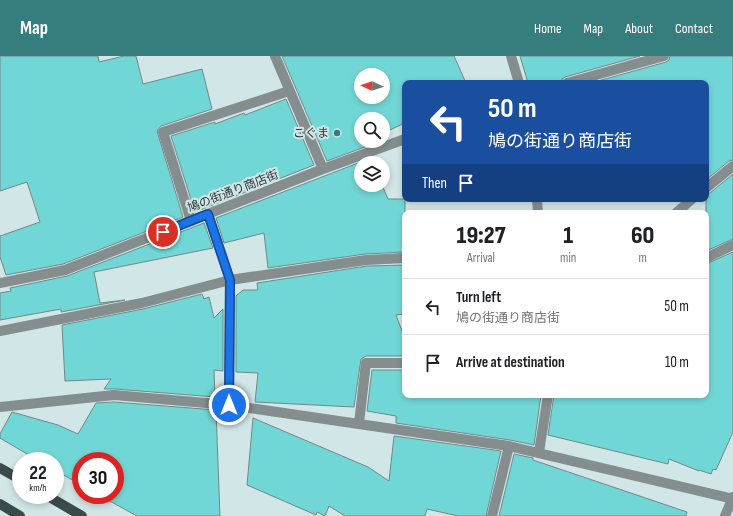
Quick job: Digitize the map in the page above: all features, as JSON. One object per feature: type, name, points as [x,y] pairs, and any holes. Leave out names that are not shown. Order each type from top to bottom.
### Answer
[{"type":"main road","points":[[0,468],[12,475]]},
{"type":"main road","points":[[0,504],[20,516]]},
{"type":"main road","points":[[61,504],[82,516]]},
{"type":"street","points":[[274,56],[323,169]]},
{"type":"street","points":[[511,56],[518,80]]},
{"type":"street","points":[[577,80],[664,56]]},
{"type":"street","points":[[191,221],[163,132],[289,91]]},
{"type":"street","name":"鳩の街通り商店街","points":[[0,283],[65,270],[323,169],[402,140]]},
{"type":"street","points":[[709,186],[733,166]]},
{"type":"street","points":[[208,214],[230,280],[229,405]]},
{"type":"street","points":[[709,257],[733,245]]},
{"type":"street","points":[[0,331],[142,302],[230,280],[366,260],[402,258]]},
{"type":"street","points":[[359,423],[366,363],[402,363]]},
{"type":"street","points":[[0,407],[114,395],[229,405],[359,423],[539,452],[733,498],[725,516]]},
{"type":"street","points":[[539,452],[548,398]]},
{"type":"street","points":[[492,516],[509,446]]},
{"type":"building","points":[[0,56],[98,56],[99,62],[124,56],[136,56],[143,84],[202,69],[212,109],[161,126],[157,131],[183,217],[63,264],[6,275],[0,257],[0,236],[40,222],[27,182],[0,191]]},
{"type":"building","points":[[282,56],[454,56],[465,80],[402,80],[402,124],[390,130],[390,112],[354,112],[354,148],[362,148],[327,161]]},
{"type":"building","points":[[520,56],[640,56],[565,77],[562,80],[527,80]]},
{"type":"building","points":[[670,56],[733,56],[733,160],[729,161],[709,178],[709,80],[602,80],[669,60]]},
{"type":"building","points":[[286,99],[314,165],[195,212],[171,136],[215,122],[215,124],[244,113],[245,115]]},
{"type":"building","points":[[354,165],[354,192],[385,192],[388,199],[402,199],[402,202],[405,202],[405,210],[402,210],[402,252],[365,254],[268,268],[264,233],[224,243],[216,218]]},
{"type":"building","points":[[733,174],[733,239],[709,250],[709,210],[706,210],[706,202],[709,202],[710,193]]},
{"type":"building","points":[[204,223],[213,248],[94,272],[100,303],[125,300],[61,312],[61,309],[0,320],[0,293],[11,291],[10,288],[67,276]]},
{"type":"building","points":[[733,252],[733,432],[716,470],[713,469],[711,474],[699,471],[669,459],[668,464],[548,435],[554,398],[709,398],[709,263]]},
{"type":"building","points":[[402,265],[402,314],[396,315],[402,331],[402,356],[366,356],[361,359],[354,407],[255,402],[258,373],[236,372],[236,296],[243,290],[258,290],[257,283],[367,266]]},
{"type":"building","points":[[202,294],[204,299],[209,297],[214,318],[223,309],[223,371],[214,370],[215,397],[104,389],[111,379],[65,381],[62,325],[143,309]]},
{"type":"building","points":[[372,370],[402,370],[402,398],[541,398],[534,445],[396,423],[396,416],[367,411]]},
{"type":"building","points":[[114,402],[216,410],[220,516],[137,516],[115,504],[124,504],[124,452],[72,452],[72,480],[64,475],[64,452],[24,452],[0,438],[0,434],[12,412],[58,425],[78,434],[96,403]]},
{"type":"building","points":[[253,418],[368,467],[389,481],[394,436],[501,451],[486,516],[458,516],[427,509],[425,516],[345,516],[329,506],[325,516],[317,512],[316,515],[247,485]]},
{"type":"building","points":[[514,454],[533,458],[533,460],[687,512],[686,516],[499,516]]},
{"type":"place","name":"こぐま","points":[[337,133]]},
{"type":"route","points":[[163,232],[208,214],[230,280],[229,405]]}]
